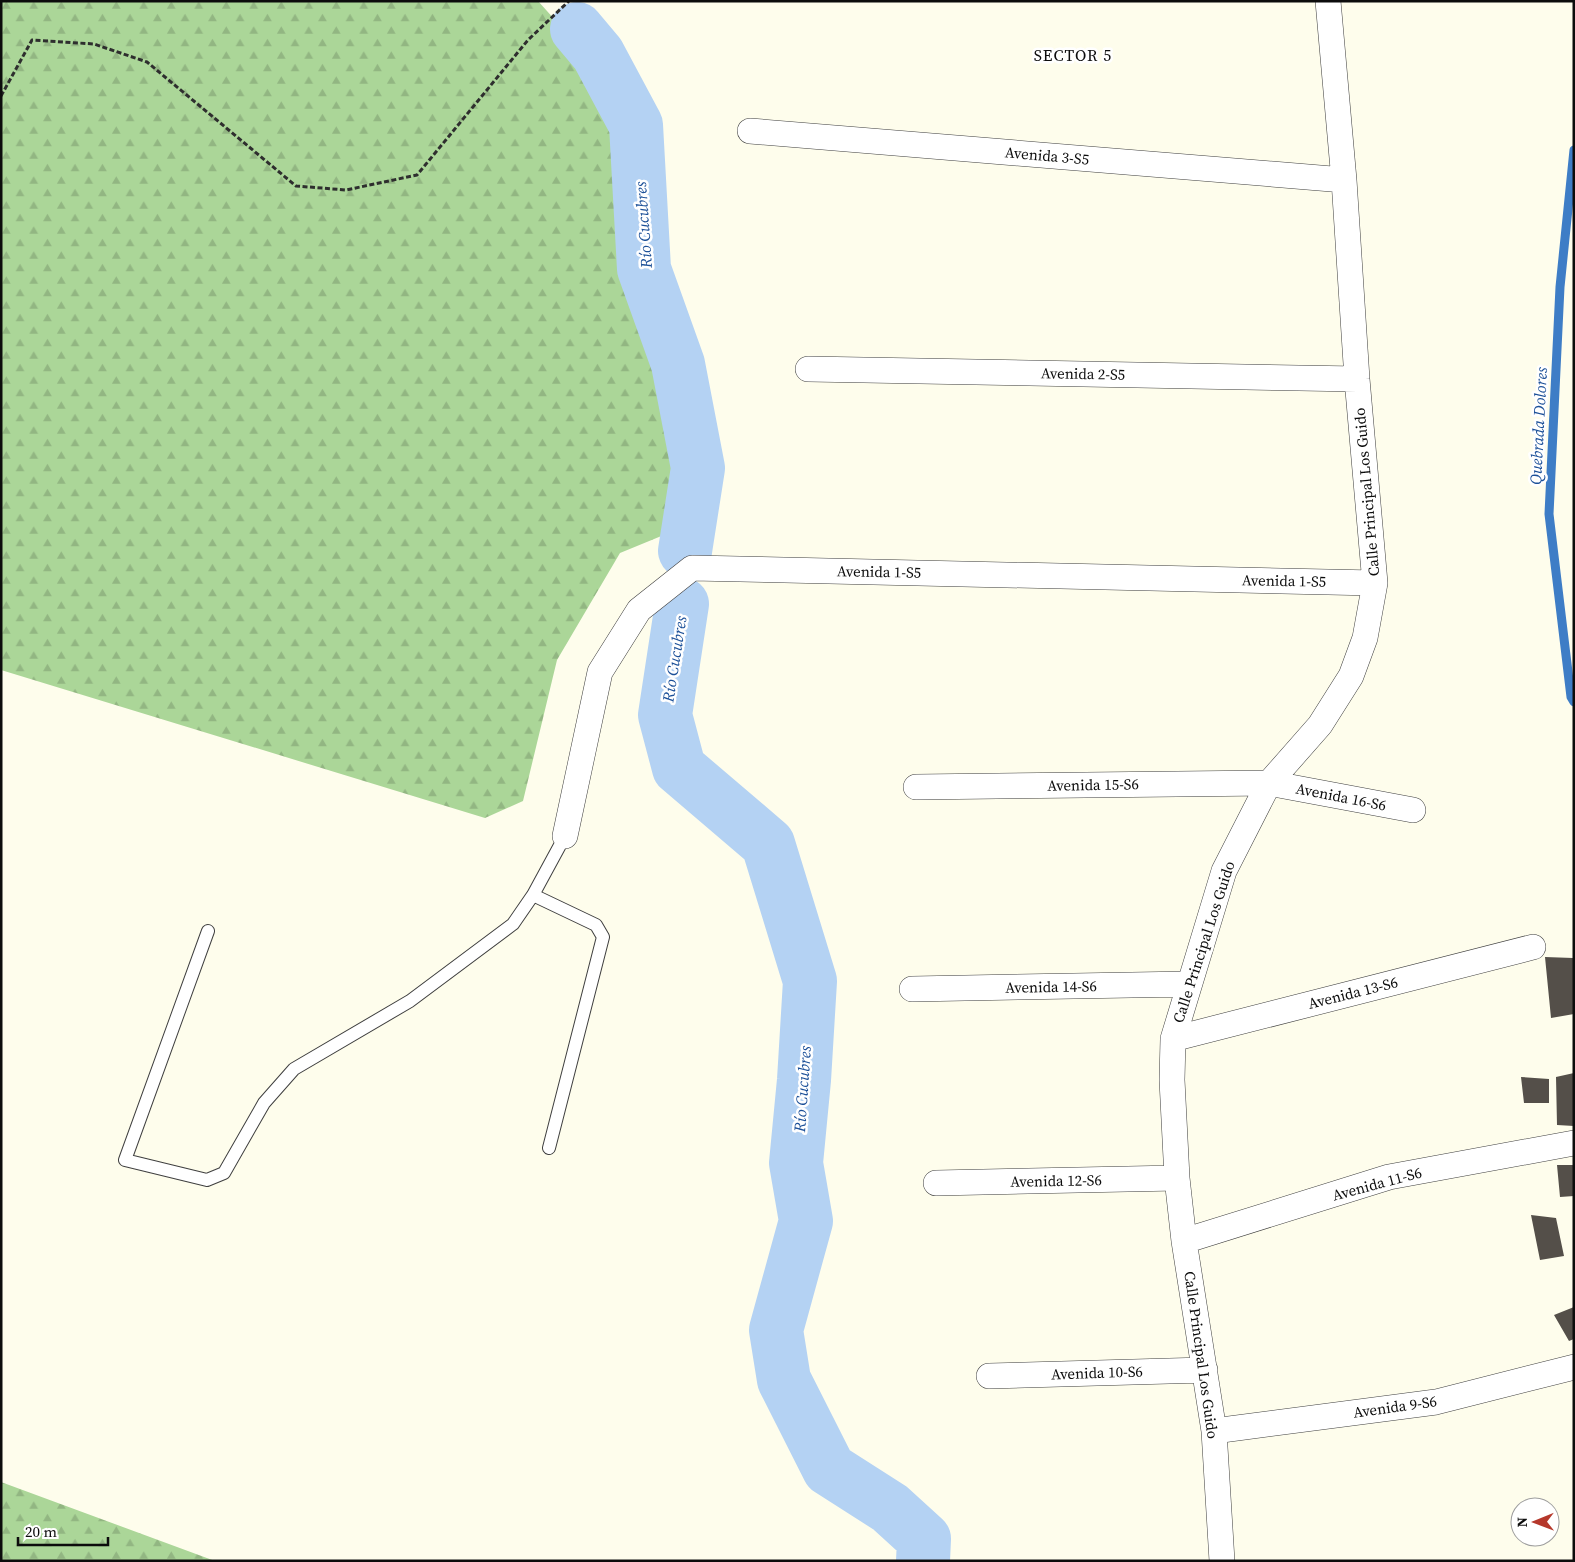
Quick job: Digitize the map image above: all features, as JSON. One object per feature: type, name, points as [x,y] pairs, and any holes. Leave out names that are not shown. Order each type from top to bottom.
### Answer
[{"type":"street","name":"Calle Principal Los Guido","points":[[1222,1561],[1214,1431],[1206,1370],[1184,1241],[1177,1178],[1172,1080],[1173,1039],[1224,871],[1269,783],[1320,725],[1351,676],[1366,638],[1375,583],[1357,379],[1344,180],[1328,1]]},
{"type":"street","name":"Avenida 3-S5","points":[[750,131],[1344,180]]},
{"type":"street","name":"Avenida 2-S5","points":[[808,368],[1357,379]]},
{"type":"street","name":"Avenida 1-S5","points":[[565,836],[600,672],[639,610],[692,568],[1375,583]]},
{"type":"street","name":"Avenida 15-S6","points":[[916,787],[1269,783]]},
{"type":"street","name":"Avenida 16-S6","points":[[1269,783],[1412,810]]},
{"type":"street","name":"Avenida 13-S6","points":[[1173,1039],[1533,947]]},
{"type":"street","name":"Avenida 14-S6","points":[[912,989],[1189,984]]},
{"type":"street","name":"Avenida 11-S6","points":[[1184,1241],[1389,1177],[1574,1143]]},
{"type":"street","name":"Avenida 12-S6","points":[[936,1183],[1177,1178]]},
{"type":"street","name":"Avenida 9-S6","points":[[1214,1431],[1436,1402],[1574,1367]]},
{"type":"street","name":"Avenida 10-S6","points":[[989,1376],[1206,1370]]},
{"type":"lane","points":[[208,931],[125,1160],[207,1180],[224,1173],[264,1102],[294,1069],[410,1001],[513,924],[533,895],[565,836]]},
{"type":"lane","points":[[533,895],[596,925],[603,937],[549,1148]]},
{"type":"path","points":[[1,96],[32,40],[94,44],[148,62],[296,186],[346,190],[417,175],[528,40],[569,1]]},
{"type":"green space","points":[[1,1],[538,1],[591,60],[616,121],[623,266],[657,361],[675,458],[676,530],[620,553],[557,660],[523,801],[485,818],[1,670]]},
{"type":"green space","points":[[1,1482],[215,1561],[1,1561]]},
{"type":"building","points":[[1545,957],[1573,958],[1574,1014],[1551,1018]]},
{"type":"building","points":[[1574,1073],[1574,1126],[1557,1125],[1556,1077]]},
{"type":"building","points":[[1521,1077],[1549,1079],[1549,1103],[1524,1103]]},
{"type":"building","points":[[1557,1165],[1574,1165],[1574,1196],[1560,1197]]},
{"type":"building","points":[[1531,1215],[1556,1218],[1564,1256],[1540,1260]]},
{"type":"building","points":[[1574,1307],[1574,1339],[1569,1341],[1554,1315]]},
{"type":"waterway","name":"Río Cucubres","points":[[577,29],[598,54],[636,125],[644,269],[678,364],[698,468],[685,551]]},
{"type":"waterway","name":"Quebrada Dolores","points":[[1574,150],[1560,287],[1549,514],[1571,697],[1574,702]]},
{"type":"waterway","name":"Río Cucubres","points":[[682,604],[665,715],[679,768],[768,844],[810,981],[804,1080],[796,1163],[806,1221],[776,1330],[784,1380],[829,1469],[890,1508],[924,1539],[923,1561]]},
{"type":"district","name":"SECTOR 5","points":[[1073,55]]}]
